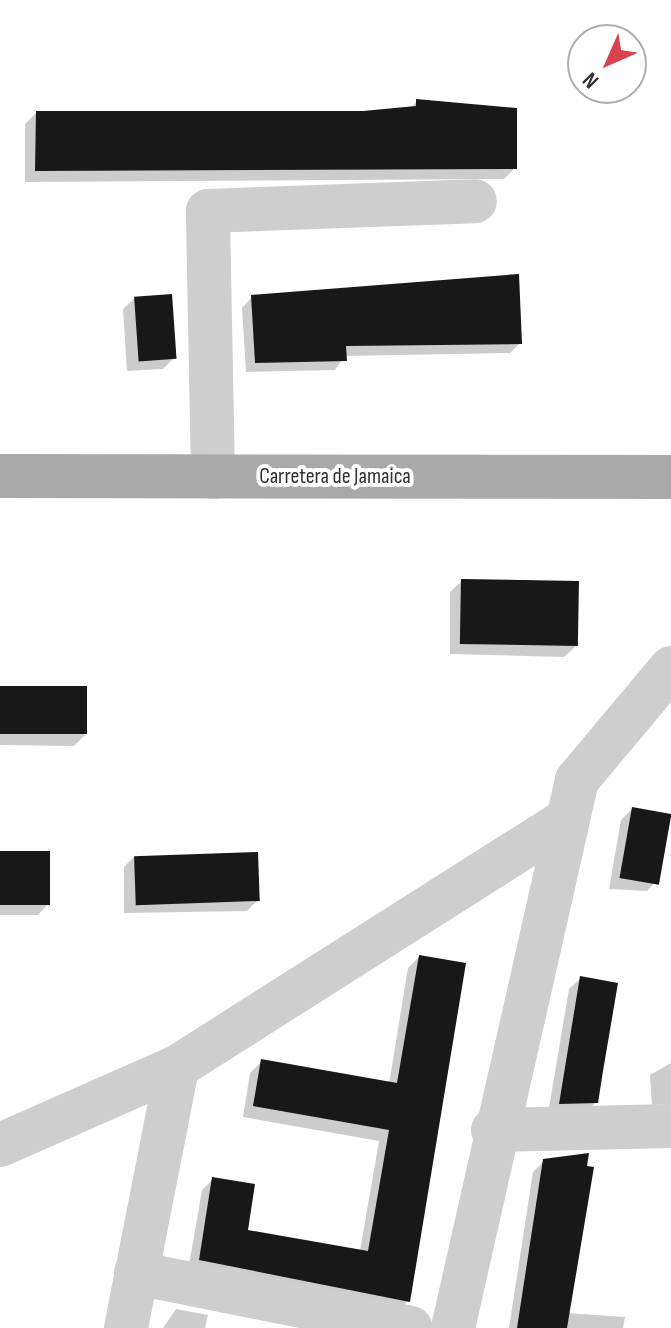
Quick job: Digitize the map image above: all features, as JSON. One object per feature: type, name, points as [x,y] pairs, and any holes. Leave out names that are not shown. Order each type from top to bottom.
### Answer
[{"type":"main road","name":"Carretera de Jamaica","points":[[0,476],[671,477]]},
{"type":"street","points":[[213,477],[208,211],[475,201]]},
{"type":"street","points":[[453,1328],[493,1130],[577,780],[671,668]]},
{"type":"street","points":[[0,1145],[177,1067],[566,820]]},
{"type":"street","points":[[126,1328],[177,1067]]},
{"type":"street","points":[[493,1130],[671,1126]]},
{"type":"street","points":[[136,1273],[411,1328]]},
{"type":"building","points":[[416,99],[517,108],[517,169],[35,171],[36,111],[363,111],[416,106]]},
{"type":"building","points":[[519,274],[522,344],[346,346],[347,361],[255,363],[251,295]]},
{"type":"building","points":[[172,294],[177,359],[139,361],[134,297]]},
{"type":"building","points":[[461,579],[579,581],[578,646],[460,644]]},
{"type":"building","points":[[0,686],[87,686],[87,734],[0,734]]},
{"type":"building","points":[[632,807],[671,814],[659,885],[619,878]]},
{"type":"building","points":[[0,851],[50,851],[50,905],[0,905]]},
{"type":"building","points":[[258,852],[260,901],[136,905],[134,856]]},
{"type":"building","points":[[419,955],[466,963],[410,1302],[199,1260],[212,1177],[255,1184],[248,1230],[368,1251],[389,1130],[253,1106],[261,1059],[397,1083]]},
{"type":"building","points":[[580,976],[618,983],[598,1103],[559,1104]]},
{"type":"building","points":[[589,1153],[587,1166],[594,1167],[567,1328],[517,1328],[543,1159]]}]
